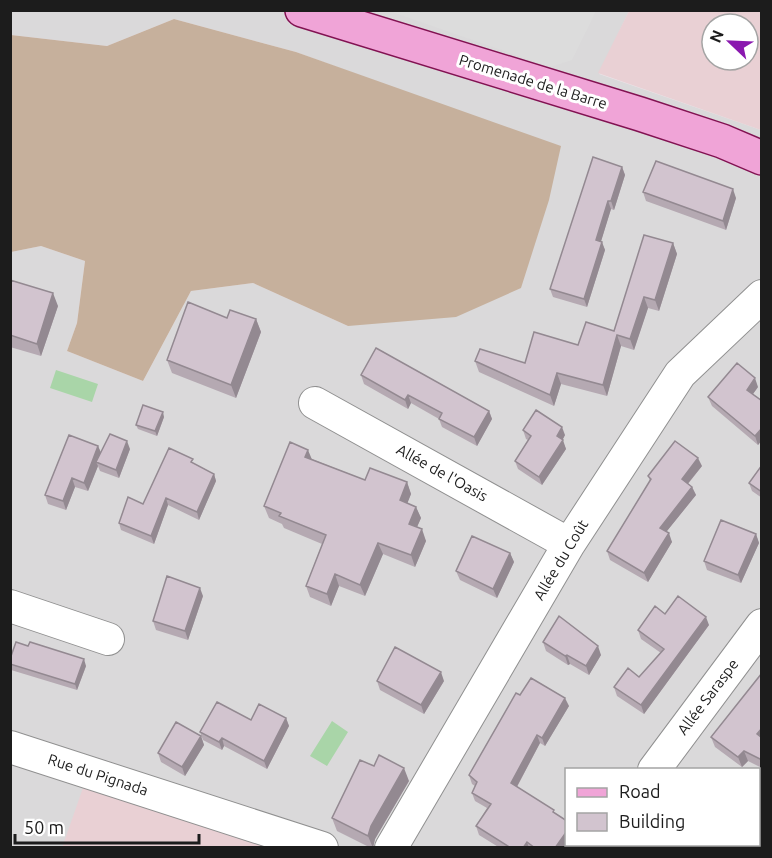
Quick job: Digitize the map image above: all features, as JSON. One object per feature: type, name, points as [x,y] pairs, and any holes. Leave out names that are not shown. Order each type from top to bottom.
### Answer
[{"type":"main road","name":"Promenade de la Barre","points":[[302,10],[640,114],[722,141],[762,158]]},
{"type":"street","name":"Allée du Coût","points":[[391,848],[569,544],[680,374],[762,296]]},
{"type":"street","name":"Allée de l'Oasis","points":[[315,403],[569,544]]},
{"type":"street","points":[[10,606],[108,639]]},
{"type":"street","name":"Allée Saraspe","points":[[655,768],[762,625]]},
{"type":"street","name":"Rue du Pignada","points":[[10,747],[322,848]]},
{"type":"shaded area","points":[[10,11],[629,11],[599,74],[761,130],[761,847],[11,847],[11,252],[41,246],[85,261],[77,323],[67,351],[143,381],[191,291],[253,283],[348,326],[408,93],[296,52],[174,19],[107,46],[11,35]]},
{"type":"shaded area","points":[[389,11],[596,11],[572,60],[550,67]]},
{"type":"shaded area","points":[[629,11],[761,11],[761,130],[598,73]]},
{"type":"shaded area","points":[[174,19],[296,52],[561,146],[549,200],[521,288],[456,317],[348,326],[253,283],[191,291],[143,381],[67,351],[77,323],[85,261],[41,246],[11,252],[11,35],[107,46]]},
{"type":"shaded area","points":[[56,370],[98,384],[92,402],[50,388]]},
{"type":"shaded area","points":[[332,721],[348,732],[327,766],[310,756]]},
{"type":"shaded area","points":[[760,779],[761,847],[709,847],[760,846]]},
{"type":"shaded area","points":[[85,782],[289,848],[62,848]]},
{"type":"building","points":[[593,157],[622,167],[596,240],[602,242],[584,299],[550,289]]},
{"type":"building","points":[[656,161],[733,189],[723,221],[643,192]]},
{"type":"building","points":[[644,235],[673,243],[655,300],[644,297],[630,339],[617,335],[603,385],[557,373],[550,395],[475,361],[480,349],[525,363],[534,332],[578,345],[586,322],[614,331]]},
{"type":"building","points":[[10,280],[53,293],[37,344],[10,335]]},
{"type":"building","points":[[188,302],[227,318],[230,310],[256,319],[231,385],[167,360]]},
{"type":"building","points":[[376,348],[489,411],[474,437],[439,419],[442,413],[408,395],[405,400],[361,375]]},
{"type":"building","points":[[737,363],[755,378],[747,390],[762,401],[762,428],[755,436],[708,397]]},
{"type":"building","points":[[143,405],[163,412],[155,431],[136,425]]},
{"type":"building","points":[[536,410],[562,427],[557,436],[563,440],[539,477],[515,461],[531,436],[523,430]]},
{"type":"building","points":[[110,434],[127,441],[116,470],[96,462]]},
{"type":"building","points":[[69,435],[98,446],[84,483],[72,478],[63,501],[45,495]]},
{"type":"building","points":[[675,441],[698,458],[682,479],[692,487],[660,528],[669,533],[644,573],[607,551],[651,479],[648,476]]},
{"type":"building","points":[[290,442],[308,450],[305,457],[365,480],[370,468],[407,482],[400,500],[416,507],[409,524],[422,529],[411,555],[378,543],[360,585],[335,574],[327,594],[306,586],[326,535],[279,516],[281,513],[264,506]]},
{"type":"building","points":[[169,448],[193,459],[191,462],[214,474],[197,512],[166,498],[151,536],[119,523],[128,497],[143,504]]},
{"type":"building","points":[[762,465],[762,492],[749,483]]},
{"type":"building","points":[[721,520],[756,534],[738,575],[704,561]]},
{"type":"building","points":[[472,536],[510,553],[493,589],[456,571]]},
{"type":"building","points":[[167,576],[200,588],[185,631],[153,621]]},
{"type":"building","points":[[678,596],[706,617],[641,705],[614,687],[628,668],[639,677],[664,649],[638,630],[655,606],[665,614]]},
{"type":"building","points":[[559,616],[598,646],[586,666],[543,642]]},
{"type":"building","points":[[16,642],[28,646],[30,642],[84,659],[75,684],[10,664]]},
{"type":"building","points":[[395,647],[441,672],[421,705],[377,681]]},
{"type":"building","points":[[762,673],[762,728],[757,734],[762,738],[762,760],[744,751],[738,757],[711,737]]},
{"type":"building","points":[[531,678],[565,698],[542,738],[537,735],[511,783],[554,810],[553,812],[565,820],[565,834],[555,848],[535,848],[527,842],[523,848],[511,848],[476,826],[491,804],[472,793],[477,782],[469,775],[516,693],[520,695]]},
{"type":"building","points":[[217,702],[251,720],[259,704],[286,718],[264,761],[222,738],[219,742],[200,732]]},
{"type":"building","points":[[176,722],[201,736],[182,767],[158,753]]},
{"type":"building","points":[[379,755],[404,768],[371,826],[368,836],[332,818],[360,760],[374,766]]},
{"type":"building","points":[[631,846],[683,846],[682,848],[630,848]]}]
